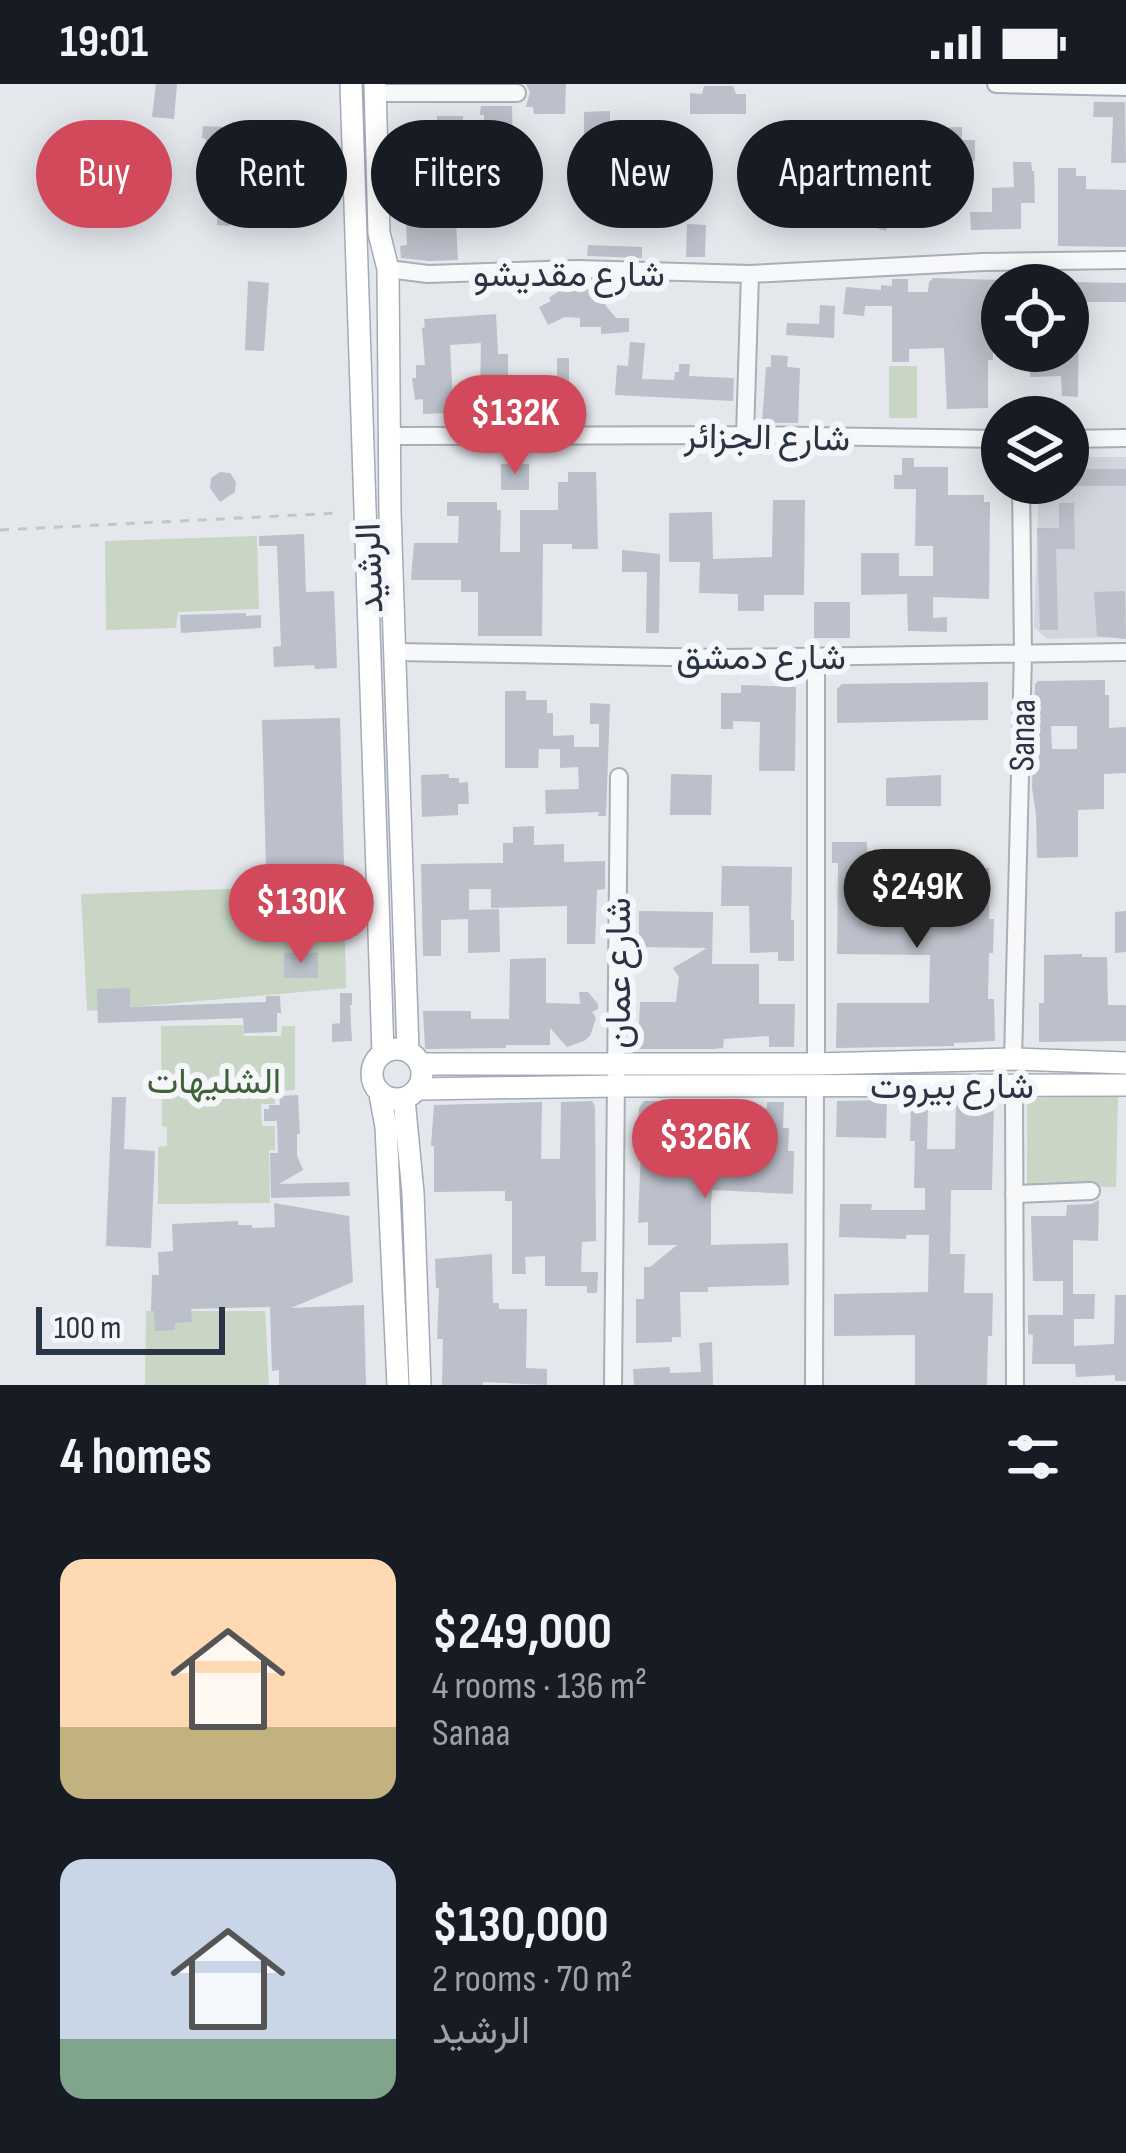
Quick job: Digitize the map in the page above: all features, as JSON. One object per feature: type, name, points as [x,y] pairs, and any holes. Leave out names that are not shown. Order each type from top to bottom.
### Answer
[{"type":"main road","name":"الرشيد","points":[[351,84],[383,1053]]},
{"type":"main road","name":"الرشيد","points":[[375,88],[379,233],[388,269],[393,617],[414,1058]]},
{"type":"main road","points":[[411,1094],[395,1100],[375,1088],[371,1072],[383,1053],[400,1049],[423,1072],[411,1094],[420,1385]]},
{"type":"main road","points":[[414,1058],[616,1074]]},
{"type":"main road","name":"شارع بيروت","points":[[816,1075],[1012,1059],[1126,1063]]},
{"type":"main road","name":"شارع بيروت","points":[[411,1094],[616,1074],[1126,1085]]},
{"type":"main road","points":[[380,1094],[386,1127],[398,1385]]},
{"type":"street","points":[[996,84],[1126,87]]},
{"type":"street","points":[[375,88],[518,93]]},
{"type":"street","name":"شارع مقديشو","points":[[388,269],[428,274],[570,269],[750,274],[1126,260]]},
{"type":"street","points":[[745,434],[750,274]]},
{"type":"street","name":"شارع الجزائر","points":[[389,436],[981,439]]},
{"type":"street","points":[[1089,439],[1126,438]]},
{"type":"street","name":"Sanaa","points":[[1012,1059],[1023,652],[1021,504]]},
{"type":"street","name":"شارع دمشق","points":[[396,652],[722,658],[1126,652]]},
{"type":"street","points":[[814,1385],[816,657]]},
{"type":"street","name":"شارع عمان","points":[[614,1385],[619,777]]},
{"type":"street","points":[[1013,1085],[1015,1385]]},
{"type":"street","points":[[1014,1193],[1091,1191]]},
{"type":"path","points":[[0,530],[339,513]]},
{"type":"shaded area","points":[[1089,457],[1126,457],[1126,637],[1047,639],[1034,627],[1038,504],[1089,504]]},
{"type":"green space","points":[[889,366],[917,366],[917,418],[889,418]]},
{"type":"green space","points":[[257,536],[259,609],[178,612],[176,628],[106,630],[105,541]]},
{"type":"green space","points":[[344,885],[346,988],[87,1011],[81,894]]},
{"type":"green space","name":"الشليهات","points":[[243,1025],[244,1036],[281,1036],[282,1026],[295,1026],[295,1090],[275,1091],[275,1104],[261,1104],[262,1126],[275,1126],[275,1150],[269,1150],[270,1203],[158,1204],[158,1147],[167,1146],[167,1127],[162,1126],[161,1026]]},
{"type":"green space","points":[[1118,1095],[1116,1187],[1027,1186],[1027,1098]]},
{"type":"green space","points":[[146,1311],[265,1311],[269,1385],[145,1385]]},
{"type":"building","points":[[156,84],[177,84],[174,119],[152,117]]},
{"type":"building","points":[[526,84],[566,84],[565,114],[534,114],[533,107],[526,107],[530,92]]},
{"type":"building","points":[[704,86],[733,86],[736,94],[746,94],[746,114],[690,114],[690,93],[702,94]]},
{"type":"building","points":[[1094,102],[1125,102],[1126,163],[1111,163],[1113,117],[1093,117]]},
{"type":"building","points":[[481,106],[512,106],[512,120],[484,120]]},
{"type":"building","points":[[610,111],[610,120],[584,120],[584,112]]},
{"type":"building","points":[[437,116],[463,116],[463,120],[437,120]]},
{"type":"building","points":[[1013,162],[1031,162],[1035,203],[1021,203],[1021,229],[971,230],[974,212],[992,212],[992,188],[1014,187]]},
{"type":"building","points":[[1058,168],[1076,168],[1076,176],[1086,176],[1086,189],[1126,190],[1126,247],[1058,246]]},
{"type":"building","points":[[406,228],[456,228],[458,260],[401,258],[400,246],[407,245]]},
{"type":"building","points":[[687,228],[706,228],[705,257],[686,257]]},
{"type":"building","points":[[588,245],[642,247],[642,258],[587,256]]},
{"type":"building","points":[[933,278],[981,279],[981,372],[988,372],[988,396],[981,396],[981,408],[947,409],[944,348],[909,349],[909,362],[892,362],[892,306],[865,306],[864,316],[843,314],[846,287],[881,290],[881,285],[892,286],[892,279],[908,279],[908,292],[928,292]]},
{"type":"building","points":[[248,281],[269,283],[264,351],[245,350]]},
{"type":"building","points":[[1089,282],[1126,283],[1126,302],[1089,302]]},
{"type":"building","points":[[582,285],[594,291],[616,318],[629,318],[629,332],[601,334],[601,327],[580,327],[580,318],[565,317],[548,325],[539,307],[566,286]]},
{"type":"building","points":[[820,305],[835,306],[834,338],[786,335],[787,323],[819,324]]},
{"type":"building","points":[[496,314],[498,354],[508,354],[508,389],[480,389],[481,343],[450,345],[453,402],[447,402],[447,413],[423,414],[423,399],[415,400],[412,378],[416,378],[416,365],[425,365],[424,319]]},
{"type":"building","points":[[630,342],[645,343],[642,379],[674,380],[679,364],[690,364],[689,376],[734,378],[733,401],[615,395],[617,365],[628,366]]},
{"type":"building","points":[[771,355],[788,356],[787,367],[800,368],[798,423],[762,423]]},
{"type":"building","points":[[557,358],[569,358],[569,416],[535,416],[557,396]]},
{"type":"building","points":[[1030,372],[1078,372],[1078,396],[1062,396],[1061,376],[1030,377]]},
{"type":"building","points":[[902,458],[914,458],[914,467],[948,467],[948,495],[981,495],[981,504],[990,504],[989,599],[933,597],[933,618],[947,617],[947,632],[908,631],[907,594],[861,595],[861,553],[899,553],[899,576],[933,576],[933,546],[915,546],[916,489],[894,489],[894,475],[902,475]]},
{"type":"building","points":[[501,464],[529,464],[529,490],[501,490]]},
{"type":"building","points":[[1089,469],[1126,469],[1126,486],[1089,486]]},
{"type":"building","points":[[568,472],[596,472],[598,549],[543,544],[542,636],[478,636],[478,592],[461,592],[461,580],[411,580],[414,543],[458,543],[459,516],[447,516],[447,502],[497,502],[500,552],[520,552],[520,510],[558,510],[558,482],[568,482]]},
{"type":"building","points":[[230,473],[236,482],[235,492],[220,502],[210,488],[211,478]]},
{"type":"building","points":[[773,500],[805,500],[804,595],[764,595],[764,611],[738,611],[738,594],[699,593],[700,562],[669,562],[669,513],[712,512],[713,559],[772,557]]},
{"type":"building","points":[[1059,504],[1074,504],[1075,549],[1056,549],[1058,630],[1040,630],[1037,528],[1059,528]]},
{"type":"building","points":[[304,534],[306,592],[334,591],[337,668],[274,667],[273,647],[281,646],[277,546],[259,546],[259,536]]},
{"type":"building","points":[[622,550],[660,554],[659,633],[646,633],[647,572],[622,572]]},
{"type":"building","points":[[1125,591],[1126,639],[1097,636],[1094,592]]},
{"type":"building","points":[[814,602],[850,602],[850,638],[814,638]]},
{"type":"building","points":[[180,615],[261,615],[261,628],[181,633]]},
{"type":"building","points":[[1105,680],[1109,728],[1126,727],[1126,773],[1104,774],[1104,809],[1078,810],[1078,857],[1037,858],[1032,788],[1038,681]],"holes":[[[1051,726],[1077,726],[1077,749],[1052,749]]]},
{"type":"building","points":[[988,682],[988,720],[837,723],[837,689],[842,684]]},
{"type":"building","points":[[741,685],[796,687],[795,771],[759,771],[760,722],[733,721],[733,729],[721,729],[721,693],[741,693]]},
{"type":"building","points":[[505,691],[526,691],[526,700],[547,700],[547,713],[553,713],[553,736],[574,735],[574,747],[599,747],[599,724],[590,724],[590,703],[610,704],[606,816],[598,816],[599,812],[546,814],[545,790],[579,789],[578,767],[560,768],[560,749],[539,749],[538,768],[505,768]]},
{"type":"building","points":[[340,718],[344,865],[266,867],[262,720]]},
{"type":"building","points":[[449,774],[449,778],[459,778],[459,783],[468,782],[469,804],[458,804],[458,815],[422,817],[421,775]]},
{"type":"building","points":[[671,774],[712,775],[711,815],[670,815]]},
{"type":"building","points":[[941,775],[941,806],[886,806],[886,778]]},
{"type":"building","points":[[534,826],[534,845],[564,844],[564,862],[605,861],[605,889],[597,890],[595,944],[567,944],[567,906],[491,908],[491,889],[469,889],[469,910],[499,909],[500,952],[468,953],[468,919],[441,920],[441,956],[423,956],[421,864],[503,863],[503,843],[513,843],[513,827]]},
{"type":"building","points":[[832,842],[867,842],[867,851],[877,851],[877,874],[900,873],[900,885],[920,885],[920,869],[989,868],[989,919],[994,919],[988,999],[994,999],[995,1041],[836,1048],[837,1003],[929,1003],[930,955],[837,954],[838,863],[832,863]]},
{"type":"building","points":[[722,866],[792,867],[794,961],[778,961],[778,952],[750,953],[749,906],[721,906]]},
{"type":"building","points":[[284,897],[285,901],[302,900],[303,931],[273,933],[271,898]]},
{"type":"building","points":[[639,911],[713,912],[712,964],[759,964],[759,1004],[795,1004],[794,1047],[769,1047],[769,1036],[724,1039],[723,1048],[713,1049],[638,1049],[640,1002],[676,1002],[679,977],[673,968],[707,948],[639,947]]},
{"type":"building","points":[[1126,911],[1126,952],[1115,953],[1115,912]]},
{"type":"building","points":[[284,953],[318,953],[318,978],[284,978]]},
{"type":"building","points":[[1044,955],[1107,957],[1108,1005],[1126,1005],[1126,1041],[1039,1042]]},
{"type":"building","points":[[546,958],[546,1003],[580,1004],[579,992],[588,992],[598,1004],[592,1012],[596,1018],[590,1036],[584,1041],[567,1047],[550,1028],[550,1045],[425,1049],[423,1011],[471,1011],[471,1019],[509,1019],[510,959]]},
{"type":"building","points":[[130,988],[130,1007],[266,1002],[266,996],[280,996],[277,1032],[244,1033],[243,1018],[98,1023],[97,989]]},
{"type":"building","points":[[340,993],[352,993],[352,1041],[332,1042],[332,1024],[340,1023]]},
{"type":"building","points":[[298,1095],[297,1155],[303,1170],[279,1184],[349,1182],[350,1196],[271,1198],[270,1153],[278,1153],[277,1121],[264,1121],[264,1109],[280,1105],[279,1096]]},
{"type":"building","points":[[112,1097],[126,1097],[124,1149],[155,1151],[151,1248],[106,1246]]},
{"type":"building","points":[[887,1100],[886,1138],[836,1137],[837,1101]]},
{"type":"building","points":[[911,1100],[928,1100],[927,1149],[955,1149],[956,1100],[994,1101],[992,1190],[951,1190],[950,1254],[965,1254],[964,1293],[993,1293],[987,1385],[915,1385],[915,1335],[834,1336],[834,1294],[928,1292],[929,1235],[839,1237],[840,1204],[872,1204],[871,1210],[925,1210],[925,1188],[914,1188]]},
{"type":"building","points":[[592,1101],[596,1241],[582,1242],[581,1272],[598,1272],[597,1293],[587,1293],[587,1286],[545,1286],[545,1256],[525,1257],[526,1274],[512,1274],[512,1201],[505,1201],[505,1191],[434,1192],[431,1146],[434,1105],[542,1102],[541,1159],[560,1159],[561,1102]]},
{"type":"building","points":[[644,1101],[715,1101],[715,1108],[767,1108],[767,1102],[784,1102],[783,1128],[789,1128],[788,1151],[794,1151],[793,1194],[712,1190],[711,1204],[711,1245],[788,1243],[789,1285],[680,1292],[681,1337],[672,1337],[672,1342],[636,1343],[636,1299],[644,1299],[644,1267],[677,1245],[648,1245],[648,1222],[638,1223],[639,1108]],"holes":[[[677,1143],[720,1143],[719,1165],[677,1164]]]},
{"type":"building","points":[[1099,1200],[1098,1241],[1073,1240],[1073,1294],[1095,1294],[1094,1319],[1074,1319],[1074,1346],[1114,1344],[1115,1295],[1126,1295],[1126,1381],[1115,1381],[1115,1375],[1076,1377],[1075,1364],[1032,1364],[1028,1315],[1063,1315],[1063,1281],[1033,1281],[1031,1216],[1066,1216],[1067,1205]]},
{"type":"building","points":[[274,1203],[349,1216],[353,1282],[291,1308],[364,1305],[366,1385],[279,1385],[279,1370],[272,1371],[270,1307],[191,1309],[192,1322],[175,1323],[175,1330],[155,1331],[152,1275],[159,1275],[158,1252],[173,1251],[172,1224],[238,1221],[252,1228],[275,1227]]},
{"type":"building","points":[[492,1254],[493,1303],[499,1303],[499,1309],[527,1309],[526,1368],[547,1369],[547,1385],[442,1385],[435,1259]]},
{"type":"building","points":[[712,1342],[713,1385],[634,1385],[633,1369],[670,1367],[670,1373],[701,1372],[699,1343]]}]
